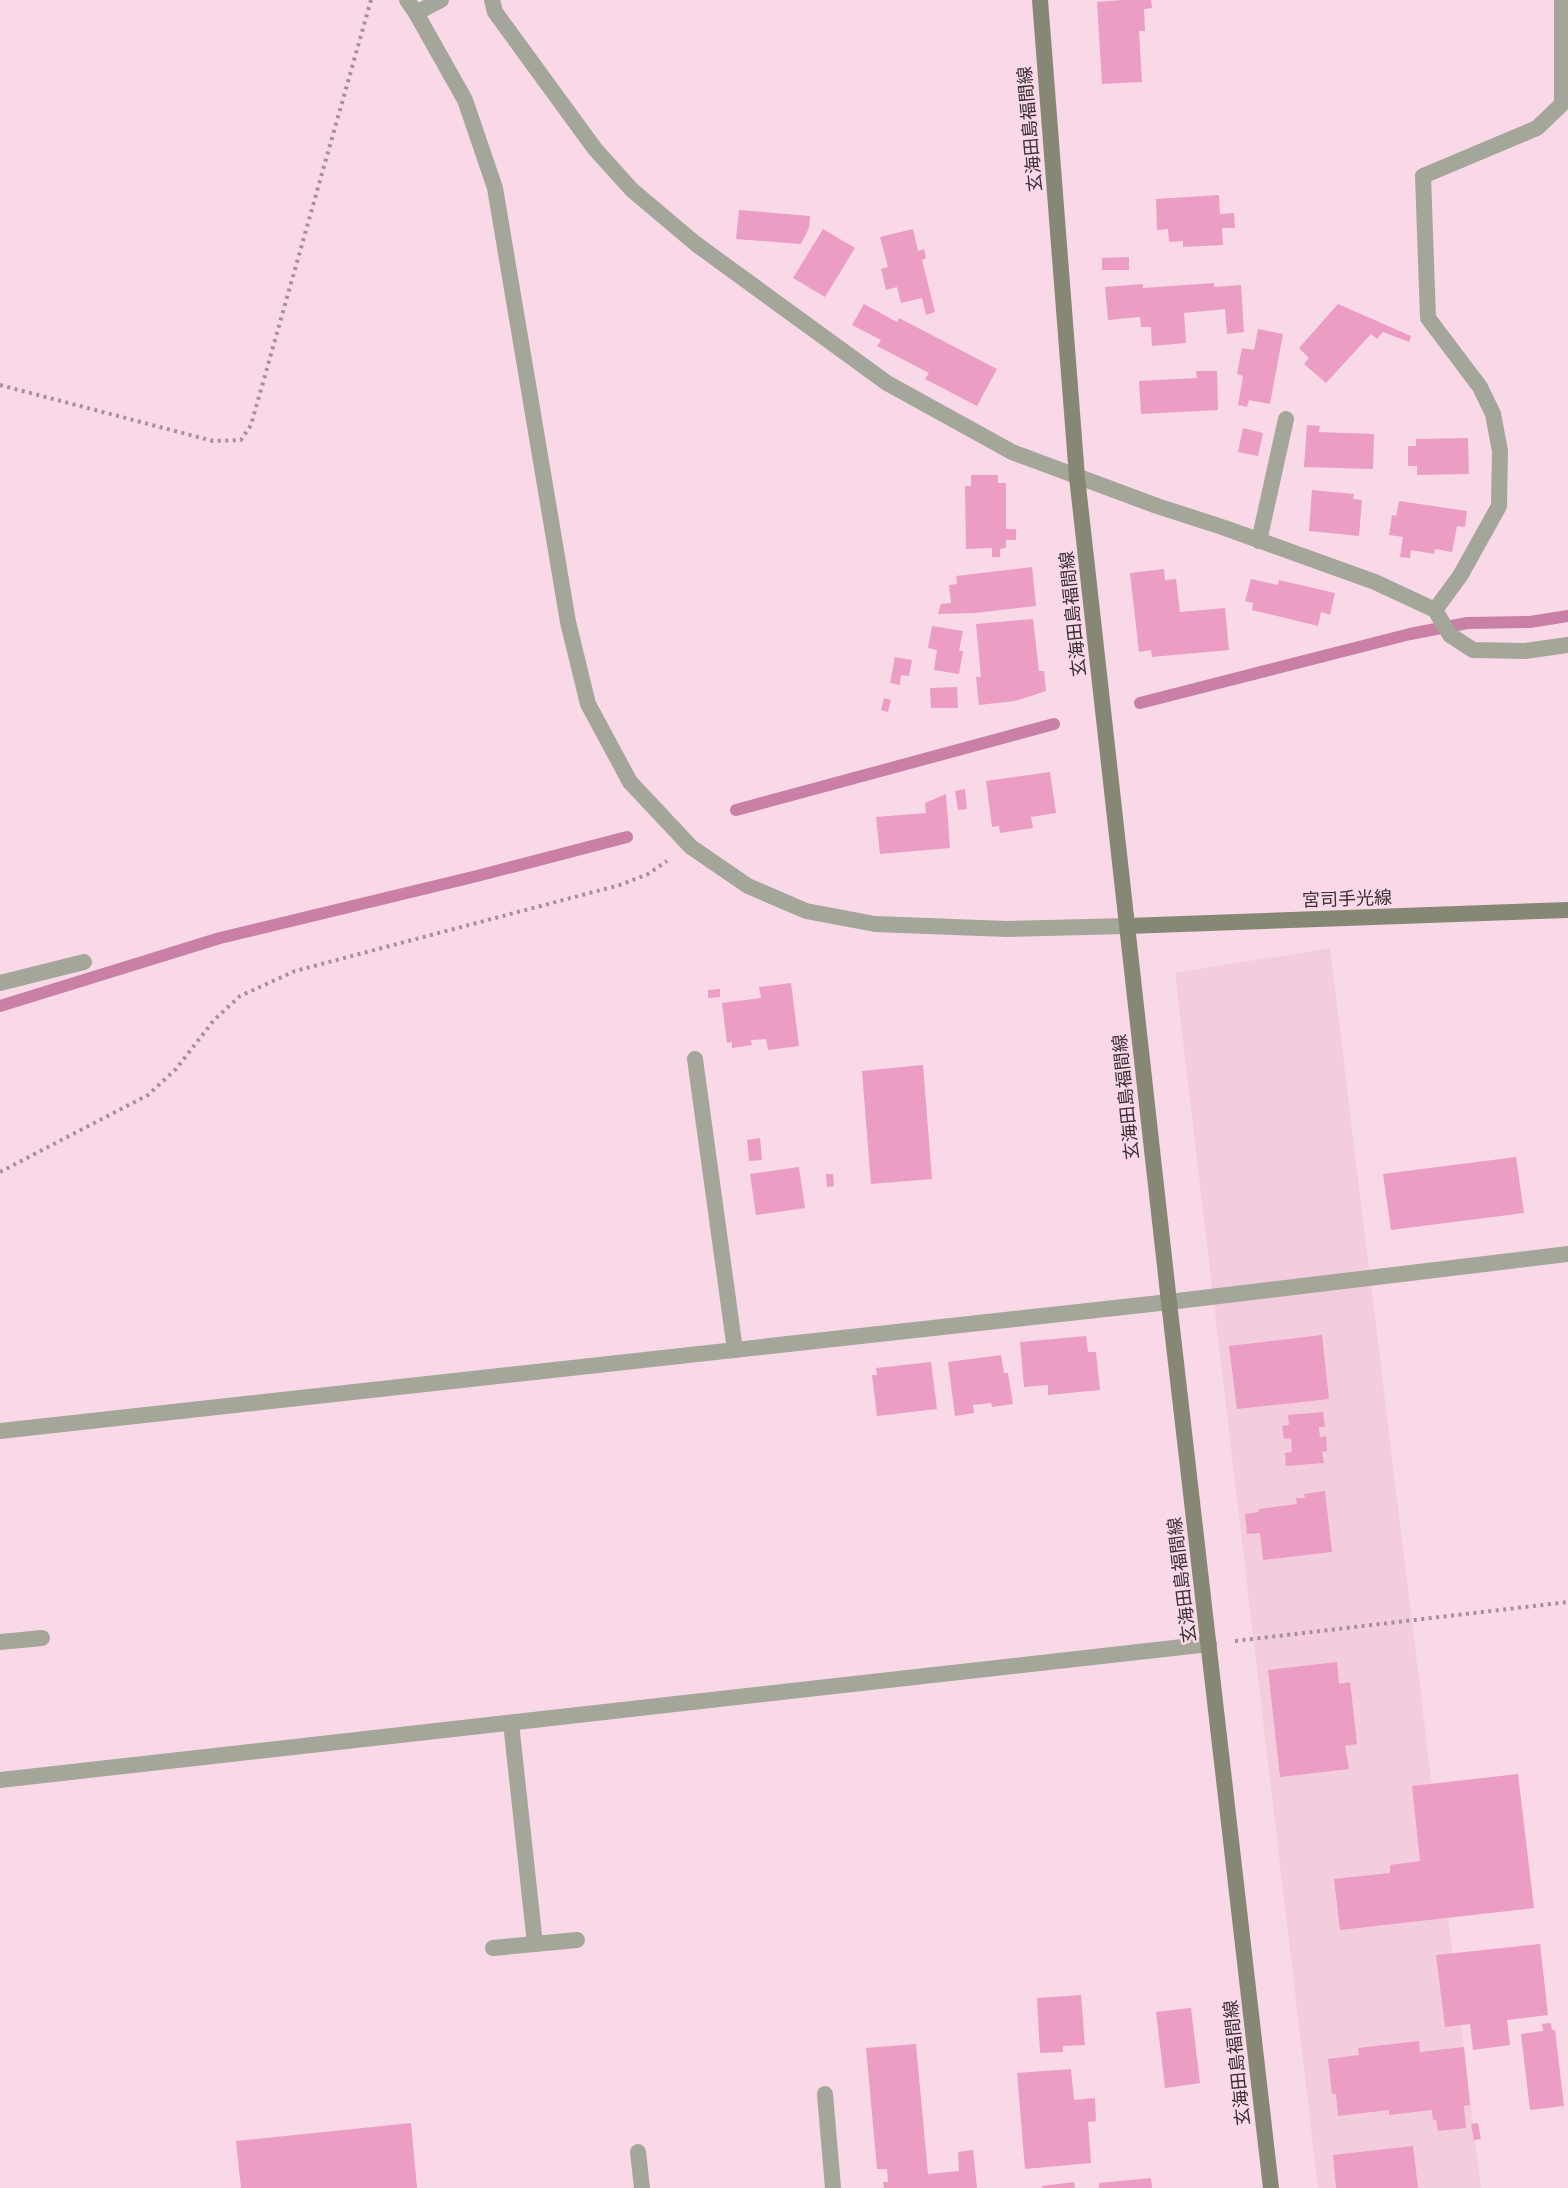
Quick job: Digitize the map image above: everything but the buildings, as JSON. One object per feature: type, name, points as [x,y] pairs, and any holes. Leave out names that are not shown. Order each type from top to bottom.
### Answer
[{"type":"main road","name":"玄海田島福間線","points":[[1040,0],[1077,477],[1270,2188]]},
{"type":"main road","name":"宮司手光線","points":[[1127,926],[1568,910]]},
{"type":"street","points":[[441,0],[412,7],[465,100],[495,188],[568,622],[588,704],[630,782],[691,847],[748,886],[806,910],[875,924],[1007,929],[1127,926]]},
{"type":"street","points":[[492,0],[495,12],[595,149],[632,190],[696,244],[886,383],[1012,452],[1375,582],[1437,614],[1450,634],[1473,650],[1525,651],[1568,645]]},
{"type":"street","points":[[1437,614],[1499,506],[1500,451],[1493,414],[1480,387],[1428,318],[1423,176],[1537,128],[1562,104],[1562,0]]},
{"type":"street","points":[[1259,541],[1286,419]]},
{"type":"street","points":[[0,983],[84,962]]},
{"type":"street","points":[[695,1059],[735,1350]]},
{"type":"street","points":[[0,1431],[1169,1302],[1568,1254]]},
{"type":"street","points":[[0,1642],[42,1638]]},
{"type":"street","points":[[0,1780],[1209,1644]]},
{"type":"street","points":[[511,1723],[535,1944]]},
{"type":"street","points":[[493,1948],[577,1940]]},
{"type":"street","points":[[825,2094],[833,2188]]},
{"type":"street","points":[[638,2152],[642,2188]]},
{"type":"path","points":[[0,385],[213,441],[241,440],[251,425],[370,0]]},
{"type":"path","points":[[0,1172],[148,1095],[176,1069],[214,1020],[240,996],[295,971],[620,885],[648,874],[666,861],[683,838]]},
{"type":"path","points":[[1209,1644],[1568,1602]]},
{"type":"shaded area","points":[[1330,948],[1481,2188],[1318,2188],[1175,973]]},
{"type":"waterway","points":[[1140,703],[1410,634],[1467,623],[1530,622],[1568,616]]},
{"type":"waterway","points":[[736,810],[1054,724]]},
{"type":"waterway","points":[[0,1006],[220,938],[627,837]]}]
